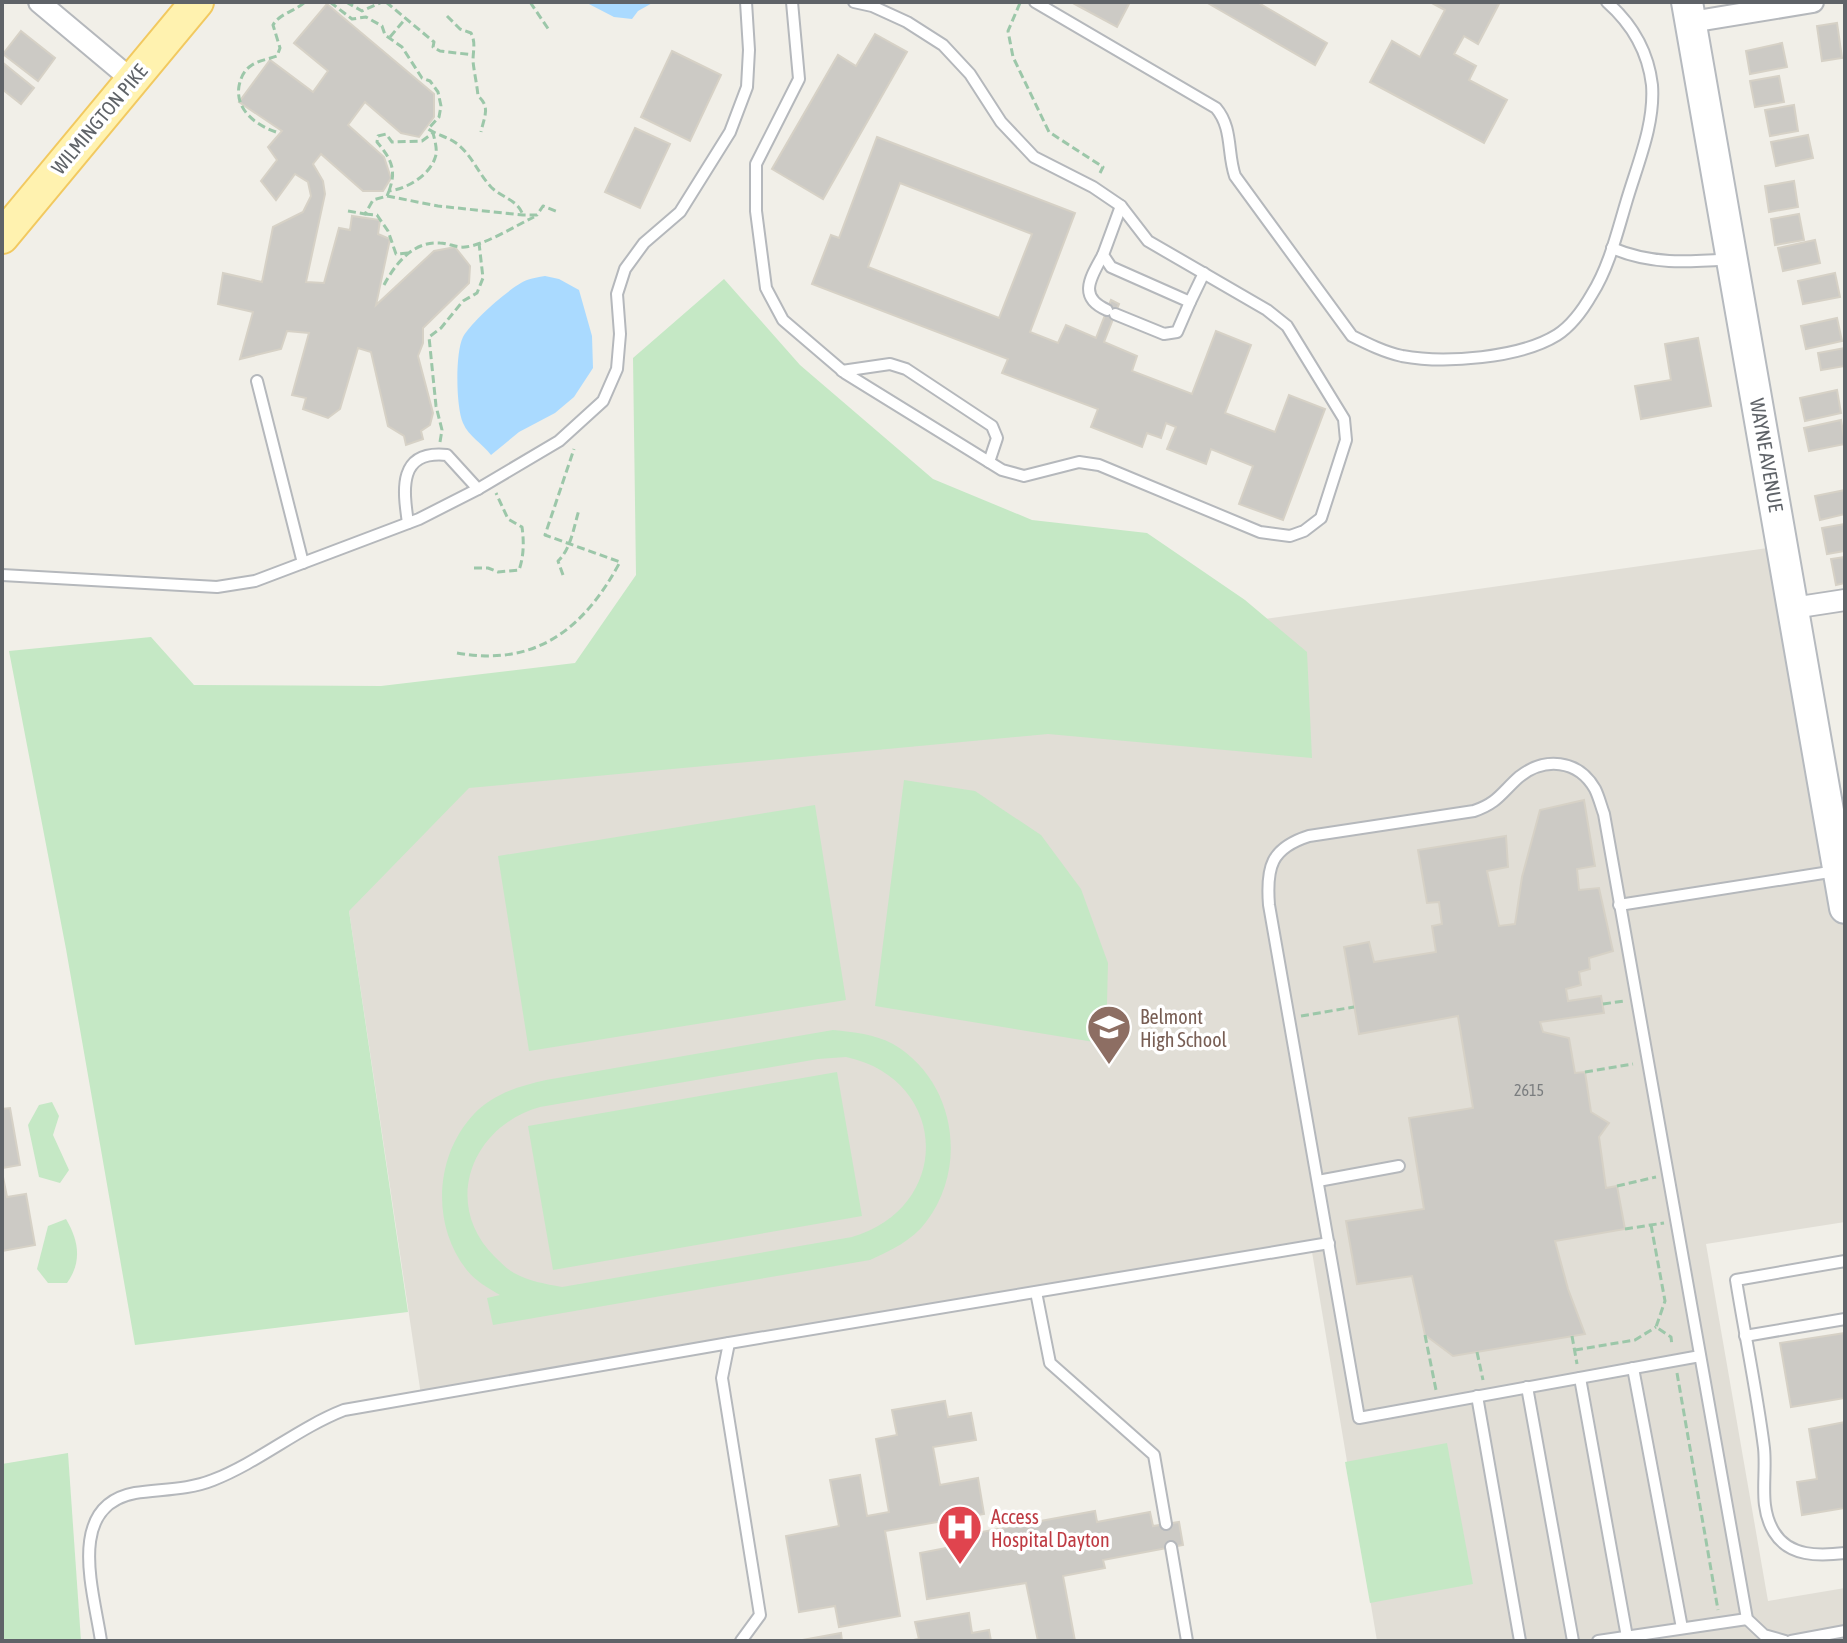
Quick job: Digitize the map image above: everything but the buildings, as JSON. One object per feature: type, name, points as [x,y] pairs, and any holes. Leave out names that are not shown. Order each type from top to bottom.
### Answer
[{"type":"main road","name":"WILMINGTON PIKE","points":[[2,237],[197,2]]},
{"type":"main road","name":"WAYNE AVENUE","points":[[1689,12],[1842,869],[1845,908]]},
{"type":"street","points":[[39,2],[132,80]]},
{"type":"street","points":[[1689,12],[1813,2]]},
{"type":"street","points":[[1793,608],[1845,600]]},
{"type":"lane","points":[[2,575],[217,587],[255,581],[408,523],[491,482],[559,441],[603,401],[617,369],[620,334],[617,294],[625,269],[644,243],[680,212],[730,132],[747,87],[749,50],[746,2]]},
{"type":"lane","points":[[792,2],[799,79],[756,164],[756,211],[766,288],[783,320],[842,371],[1002,470],[1024,476],[1079,462],[1099,465],[1260,532],[1290,536],[1304,531],[1321,518],[1346,440],[1344,419],[1287,326],[1267,310],[1148,241],[1121,206],[1093,187],[1034,157],[1001,122],[970,74],[943,45],[907,22],[872,6],[854,2]]},
{"type":"lane","points":[[1035,2],[1216,108],[1228,129],[1230,162],[1235,176],[1344,328],[1352,336],[1377,348],[1403,356],[1438,359],[1480,356],[1536,345],[1557,334],[1572,321],[1593,294],[1612,248],[1649,126],[1653,103],[1645,54],[1634,31],[1607,2]]},
{"type":"lane","points":[[1121,206],[1103,255],[1092,274],[1089,295],[1095,305],[1164,334],[1172,334],[1177,332],[1204,273]]},
{"type":"lane","points":[[1612,248],[1652,261],[1675,263],[1733,259]]},
{"type":"lane","points":[[1103,255],[1111,267],[1190,302]]},
{"type":"lane","points":[[842,371],[890,364],[906,369],[992,426],[997,438],[989,462]]},
{"type":"lane","points":[[257,381],[303,563]]},
{"type":"lane","points":[[408,523],[403,488],[407,472],[426,457],[447,455],[478,489]]},
{"type":"lane","points":[[1700,1356],[1359,1418],[1267,882],[1270,866],[1292,841],[1474,811],[1490,805],[1535,766],[1565,764],[1581,772],[1594,789],[1604,814],[1747,1619],[1764,1635],[1788,1641],[1845,1631]]},
{"type":"lane","points":[[1619,905],[1842,869]]},
{"type":"lane","points":[[1318,1181],[1399,1166]]},
{"type":"lane","points":[[101,1641],[88,1556],[93,1521],[113,1500],[215,1480],[317,1421],[344,1410],[1329,1243]]},
{"type":"lane","points":[[1845,1261],[1736,1280],[1764,1452],[1764,1510],[1775,1535],[1801,1553],[1823,1556],[1845,1553]]},
{"type":"lane","points":[[1036,1292],[1050,1363],[1154,1455],[1166,1524]]},
{"type":"lane","points":[[1745,1336],[1845,1319]]},
{"type":"lane","points":[[729,1343],[722,1378],[760,1615],[741,1641]]},
{"type":"lane","points":[[1633,1368],[1682,1628]]},
{"type":"lane","points":[[1580,1378],[1627,1637]]},
{"type":"lane","points":[[1527,1387],[1573,1641]]},
{"type":"lane","points":[[1481,1396],[1520,1641]]},
{"type":"lane","points":[[1171,1547],[1187,1641]]},
{"type":"lane","points":[[1598,1641],[1747,1619]]},
{"type":"path","points":[[276,132],[263,128],[241,108],[239,86],[243,74],[252,65],[277,56],[280,48],[273,25],[276,20],[305,2]]},
{"type":"path","points":[[330,2],[352,19],[371,19],[382,26],[385,35],[402,47],[422,78],[430,81],[438,92],[441,106],[439,117],[428,129],[455,142],[478,165],[489,185],[519,205],[523,215]]},
{"type":"path","points":[[346,2],[362,11],[384,2],[434,42],[433,47],[440,51],[474,55]]},
{"type":"path","points":[[530,2],[549,30]]},
{"type":"path","points":[[1021,2],[1008,31],[1013,57],[1049,132],[1103,167],[1093,187]]},
{"type":"path","points":[[447,16],[460,29],[471,33],[475,41],[478,96],[484,102],[486,111],[481,132]]},
{"type":"path","points":[[389,38],[406,18]]},
{"type":"path","points":[[365,214],[373,200],[403,189],[431,167],[436,157],[433,133]]},
{"type":"path","points":[[388,193],[394,174],[388,153],[377,142],[378,136],[386,134],[392,142],[422,141],[433,133]]},
{"type":"path","points":[[388,193],[438,206],[537,215]]},
{"type":"path","points":[[384,285],[393,267],[408,253],[430,242],[463,248],[537,215],[543,206],[558,212]]},
{"type":"path","points":[[348,211],[377,215],[388,231],[396,254],[408,253]]},
{"type":"path","points":[[439,447],[442,430],[436,406],[429,337],[441,328],[463,301],[477,293],[483,278],[479,243]]},
{"type":"path","points":[[457,653],[484,657],[554,640],[577,623],[605,590],[620,562],[545,535],[576,443],[573,430]]},
{"type":"path","points":[[474,568],[498,572],[519,570],[522,562],[522,527],[508,519],[491,482]]},
{"type":"path","points":[[563,575],[558,561],[569,544],[579,510]]},
{"type":"path","points":[[1603,1004],[1636,999]]},
{"type":"path","points":[[1289,1018],[1354,1007]]},
{"type":"path","points":[[1585,1072],[1648,1062]]},
{"type":"path","points":[[1617,1186],[1668,1174]]},
{"type":"path","points":[[1625,1229],[1677,1221]]},
{"type":"path","points":[[1575,1350],[1635,1340],[1656,1327],[1665,1301],[1651,1225]]},
{"type":"path","points":[[1656,1327],[1671,1337],[1720,1623]]},
{"type":"path","points":[[1425,1335],[1439,1403]]},
{"type":"path","points":[[1572,1336],[1580,1378]]},
{"type":"path","points":[[1477,1352],[1481,1396]]},
{"type":"shaded area","name":"Belmont High School","points":[[1782,546],[1845,908],[1845,1222],[1706,1244],[1768,1601],[1845,1588],[1845,1641],[1377,1641],[1311,1246],[421,1395],[349,911],[331,751]]},
{"type":"green space","points":[[724,279],[800,365],[933,479],[1032,520],[1147,533],[1245,600],[1307,652],[1312,758],[1048,734],[469,788],[349,911],[408,1312],[135,1345],[66,949],[9,651],[151,637],[194,685],[381,686],[575,663],[636,575],[633,358]]},
{"type":"green space","points":[[904,780],[975,791],[1041,835],[1081,889],[1108,963],[1106,1044],[875,1006]]},
{"type":"green space","points":[[815,805],[846,1000],[529,1051],[498,856]]},
{"type":"green space","points":[[833,1030],[871,1036],[893,1044],[914,1060],[930,1079],[942,1101],[949,1126],[951,1151],[948,1176],[939,1200],[921,1228],[901,1244],[870,1260],[493,1325],[487,1298],[500,1295],[470,1273],[447,1232],[442,1190],[445,1169],[461,1131],[481,1107],[507,1092],[546,1080]],"holes":[[[846,1057],[880,1070],[905,1090],[920,1116],[926,1144],[922,1173],[909,1199],[885,1222],[852,1237],[562,1287],[525,1278],[506,1268],[479,1236],[470,1214],[468,1191],[472,1169],[482,1149],[497,1131],[516,1117],[540,1107],[818,1059]]]},
{"type":"green space","points":[[837,1072],[862,1216],[553,1270],[528,1126]]},
{"type":"green space","points":[[52,1102],[59,1116],[53,1135],[69,1170],[60,1183],[39,1177],[28,1125],[39,1105]]},
{"type":"green space","points":[[66,1219],[76,1243],[75,1267],[67,1283],[48,1283],[37,1269],[48,1226]]},
{"type":"green space","points":[[1447,1443],[1473,1584],[1370,1603],[1345,1462]]},
{"type":"green space","points":[[68,1453],[81,1641],[2,1641],[2,1464]]},
{"type":"water","points":[[585,2],[654,2],[638,11],[632,19],[614,17]]},
{"type":"water","points":[[545,276],[559,279],[579,290],[592,336],[593,368],[574,397],[555,413],[519,432],[491,455],[469,432],[461,416],[457,380],[460,345],[474,323],[502,297],[527,280]]},
{"type":"place","name":"Belmont High School","points":[[1109,1066]]},
{"type":"place","name":"Access Hospital Dayton","points":[[960,1566]]}]
